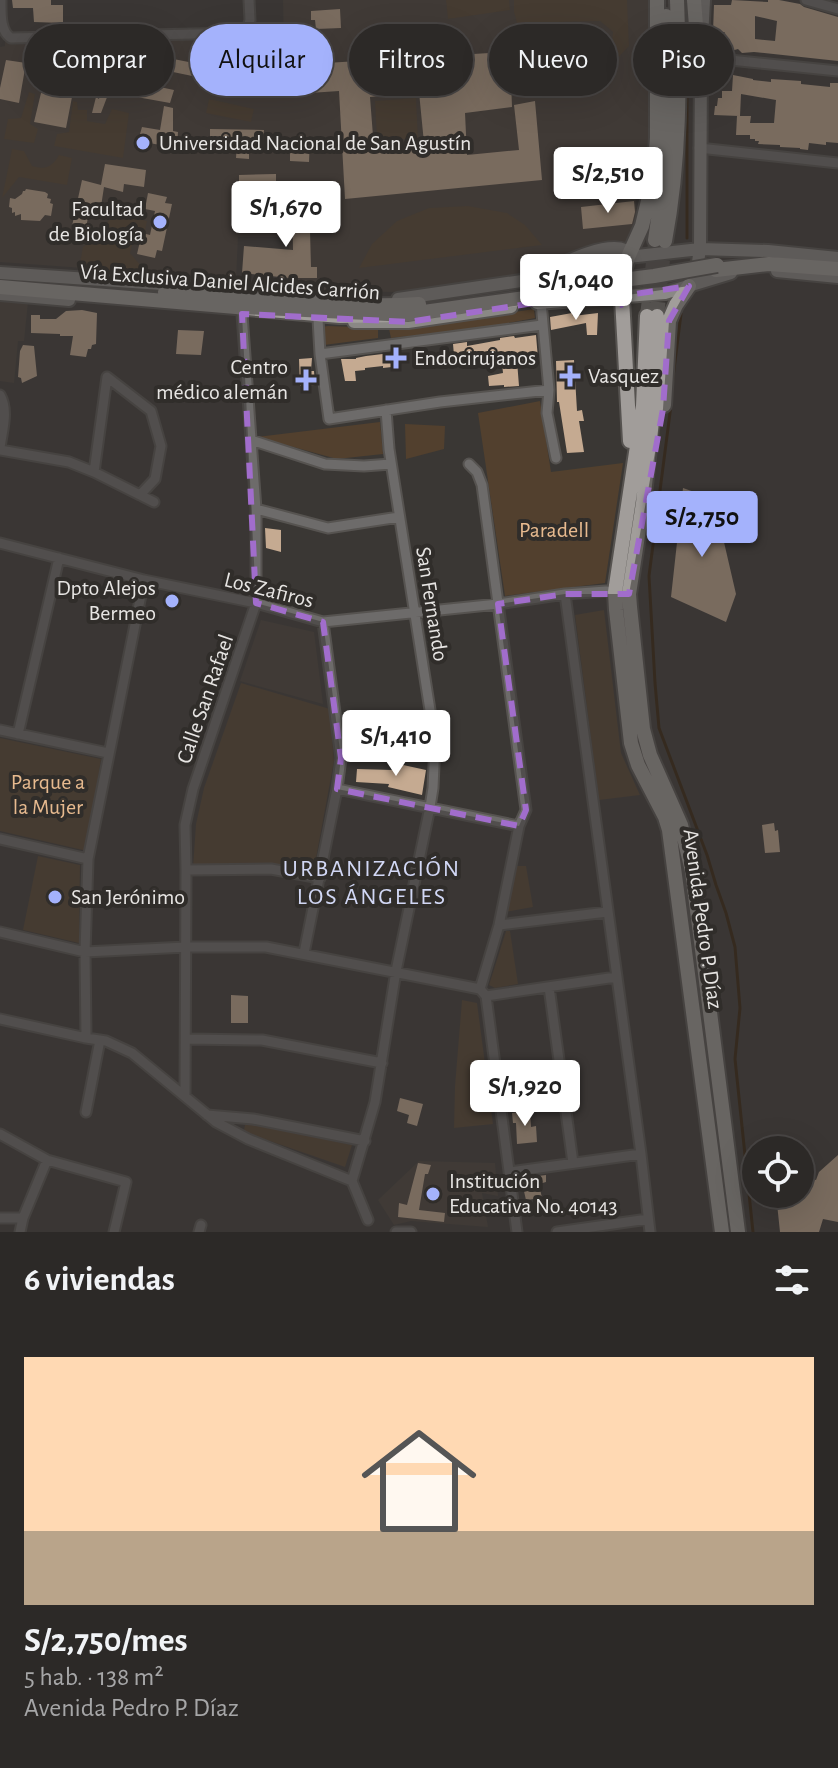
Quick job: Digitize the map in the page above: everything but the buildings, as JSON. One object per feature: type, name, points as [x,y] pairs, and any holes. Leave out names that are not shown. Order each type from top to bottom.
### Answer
[{"type":"main road","points":[[632,477],[621,289],[628,257],[642,226],[654,176],[657,0]]},
{"type":"main road","points":[[666,0],[667,142],[660,241],[673,196],[678,140],[677,0]]},
{"type":"main road","points":[[697,24],[698,1]]},
{"type":"main road","points":[[643,503],[663,409],[669,321],[689,286],[700,249],[700,96]]},
{"type":"main road","points":[[0,273],[381,299],[521,282],[583,272],[628,257],[700,249],[768,251],[838,263]]},
{"type":"main road","points":[[679,251],[691,257],[697,266]]},
{"type":"main road","name":"Vía Exclusiva Daniel Alcides Carrión","points":[[0,284],[381,306],[593,290],[654,276],[769,259],[838,263]]},
{"type":"main road","points":[[0,294],[373,323],[408,322],[541,302],[593,290],[621,289],[643,296],[665,293],[740,272],[769,270],[838,277]]},
{"type":"main road","points":[[593,290],[617,316],[625,356]]},
{"type":"main road","points":[[632,477],[652,316],[654,403],[643,503]]},
{"type":"main road","name":"Avenida Pedro P. Díaz","points":[[632,477],[622,593],[643,729],[650,755],[681,825],[691,866],[738,1232]]},
{"type":"main road","name":"Avenida Pedro P. Díaz","points":[[643,503],[616,610],[631,743],[669,830],[722,1232]]},
{"type":"main road","points":[[675,868],[691,866]]},
{"type":"street","points":[[1,0],[0,28],[11,38],[240,33],[247,30],[250,20],[249,0]]},
{"type":"street","points":[[806,0],[838,9]]},
{"type":"street","points":[[734,60],[838,71]]},
{"type":"street","points":[[699,148],[838,163]]},
{"type":"street","points":[[541,302],[549,390],[547,413],[556,458]]},
{"type":"street","name":"Calle San Rafael","points":[[185,1096],[185,825],[193,789],[256,603],[256,509],[242,314]]},
{"type":"street","points":[[318,319],[329,419],[549,390]]},
{"type":"street","points":[[320,354],[542,325]]},
{"type":"street","points":[[94,472],[107,377],[151,411],[161,446],[155,479],[140,495]]},
{"type":"street","points":[[0,395],[5,409],[0,449],[69,462],[154,502]]},
{"type":"street","name":"San Fernando","points":[[352,1181],[375,1102],[396,971],[433,788],[435,742],[391,464],[386,410]]},
{"type":"street","points":[[251,440],[325,464],[391,464]]},
{"type":"street","points":[[469,464],[477,472],[482,485],[526,810],[519,826],[483,992],[517,1232]]},
{"type":"street","points":[[256,509],[328,528],[399,517]]},
{"type":"street","name":"Los Zafiros","points":[[0,543],[144,580],[256,603],[323,622],[565,594],[622,593]]},
{"type":"street","points":[[18,734],[59,558]]},
{"type":"street","points":[[86,1038],[88,859],[144,580]]},
{"type":"street","points":[[565,594],[650,1232]]},
{"type":"street","points":[[304,953],[341,758],[323,622]]},
{"type":"street","points":[[0,730],[108,753]]},
{"type":"street","points":[[337,789],[519,826]]},
{"type":"street","points":[[0,839],[88,859]]},
{"type":"street","points":[[186,870],[271,869],[320,878]]},
{"type":"street","points":[[499,925],[607,912]]},
{"type":"street","points":[[0,932],[85,952],[266,947],[396,971],[483,992],[549,987],[616,977]]},
{"type":"street","points":[[549,987],[573,1163]]},
{"type":"street","points":[[0,1019],[100,1040],[132,1053],[216,1122],[248,1139],[352,1181],[368,1220]]},
{"type":"street","points":[[186,1039],[262,1040],[382,1063]]},
{"type":"street","points":[[86,1112],[100,1040]]},
{"type":"street","points":[[207,1115],[253,1119],[365,1141]]},
{"type":"street","points":[[0,1134],[47,1160],[126,1182],[114,1232]]},
{"type":"street","points":[[510,1172],[641,1154]]},
{"type":"street","points":[[20,1232],[47,1160]]},
{"type":"street","points":[[0,1218],[23,1218]]},
{"type":"street","points":[[557,1232],[648,1219]]},
{"type":"street","points":[[396,1232],[411,1232]]},
{"type":"highlighted area","points":[[689,286],[669,321],[663,409],[629,594],[565,594],[498,604],[526,810],[519,826],[337,789],[341,758],[323,622],[256,603],[242,314],[408,322],[541,302],[597,298],[621,305],[621,296]]},
{"type":"shaded area","points":[[283,0],[648,0],[648,24],[633,24],[633,96],[648,96],[648,164],[635,193],[637,224],[626,242],[591,249],[512,276],[402,292],[288,291],[289,237],[238,237],[236,279],[0,262],[0,47],[5,46],[5,40],[24,39],[24,96],[174,96],[174,35],[190,35],[190,96],[333,96],[333,24],[283,24]]},
{"type":"shaded area","points":[[0,299],[28,302],[24,341],[18,341],[14,383],[0,381]]},
{"type":"shaded area","points":[[261,620],[314,632],[323,704],[240,681]]},
{"type":"shaded area","name":"Institución Educativa No. 40143","points":[[419,1161],[495,1163],[498,1196],[482,1193],[488,1227],[411,1221],[394,1225],[378,1200]]},
{"type":"green space","points":[[446,0],[509,0],[510,10],[448,19]]},
{"type":"green space","points":[[514,0],[627,0],[629,46],[617,59],[617,24],[600,21],[517,23]]},
{"type":"green space","points":[[28,96],[35,96],[30,124],[38,129],[34,143],[4,139],[8,119],[21,118]]},
{"type":"green space","points":[[416,98],[418,139],[377,139],[375,101]]},
{"type":"green space","points":[[209,99],[254,109],[251,122],[206,113]]},
{"type":"green space","points":[[73,101],[77,102],[78,110],[87,110],[87,121],[105,124],[112,109],[129,113],[123,158],[54,146],[57,134],[69,132]]},
{"type":"green space","points":[[12,149],[24,151],[32,166],[37,167],[48,166],[59,155],[72,158],[67,185],[19,177],[2,198]]},
{"type":"green space","points":[[119,206],[140,209],[140,219],[147,221],[145,231],[135,234],[130,253],[142,267],[141,273],[79,268],[83,247],[100,234]]},
{"type":"green space","points":[[468,206],[507,213],[525,225],[542,245],[359,268],[372,244],[397,221],[429,208]]},
{"type":"green space","points":[[534,309],[535,318],[482,328],[391,338],[389,329],[423,326]]},
{"type":"green space","points":[[322,327],[378,328],[378,338],[324,345]]},
{"type":"green space","name":"Paradell","points":[[540,401],[551,472],[623,463],[605,583],[505,596],[478,413]]},
{"type":"green space","points":[[380,422],[383,454],[337,459],[257,437]]},
{"type":"green space","points":[[405,424],[445,426],[444,449],[406,459]]},
{"type":"green space","points":[[604,610],[621,753],[640,795],[599,800],[575,615]]},
{"type":"green space","points":[[241,683],[330,709],[334,761],[314,869],[272,865],[193,867],[196,824],[204,788]]},
{"type":"green space","name":"Parque a la Mujer","points":[[0,738],[101,759],[87,851],[0,831]]},
{"type":"green space","name":"San Jerónimo","points":[[38,856],[80,865],[79,943],[23,930]]},
{"type":"green space","points":[[515,866],[526,866],[533,907],[505,912]]},
{"type":"green space","points":[[682,886],[690,890],[732,1232],[728,1232]]},
{"type":"green space","points":[[506,931],[510,931],[518,984],[495,988],[489,985]]},
{"type":"green space","points":[[462,1000],[477,1003],[493,1124],[454,1128],[455,1086]]},
{"type":"green space","points":[[245,1125],[352,1145],[345,1167],[247,1133]]},
{"type":"waterway","points":[[687,5],[687,238]]},
{"type":"waterway","points":[[672,385],[681,314]]},
{"type":"waterway","points":[[671,405],[649,576],[659,728],[707,855],[735,947],[740,1008],[735,1059],[753,1232]]},
{"type":"tunnel","points":[[657,316],[665,241]]},
{"type":"tunnel","points":[[647,316],[655,244]]},
{"type":"place","name":"Universidad Nacional de San Agustín","points":[[143,143]]},
{"type":"place","name":"Facultad de Biología","points":[[160,222]]},
{"type":"place","name":"Endocirujanos","points":[[396,358]]},
{"type":"place","name":"Vasquez","points":[[570,376]]},
{"type":"place","name":"Centro médico alemán","points":[[306,380]]},
{"type":"place","name":"Dpto Alejos Bermeo","points":[[172,601]]},
{"type":"place","name":"San Jerónimo","points":[[55,897]]},
{"type":"place","name":"Institución Educativa No. 40143","points":[[433,1194]]},
{"type":"district","name":"URBANIZACIÓN LOS ÁNGELES","points":[[372,883]]}]
